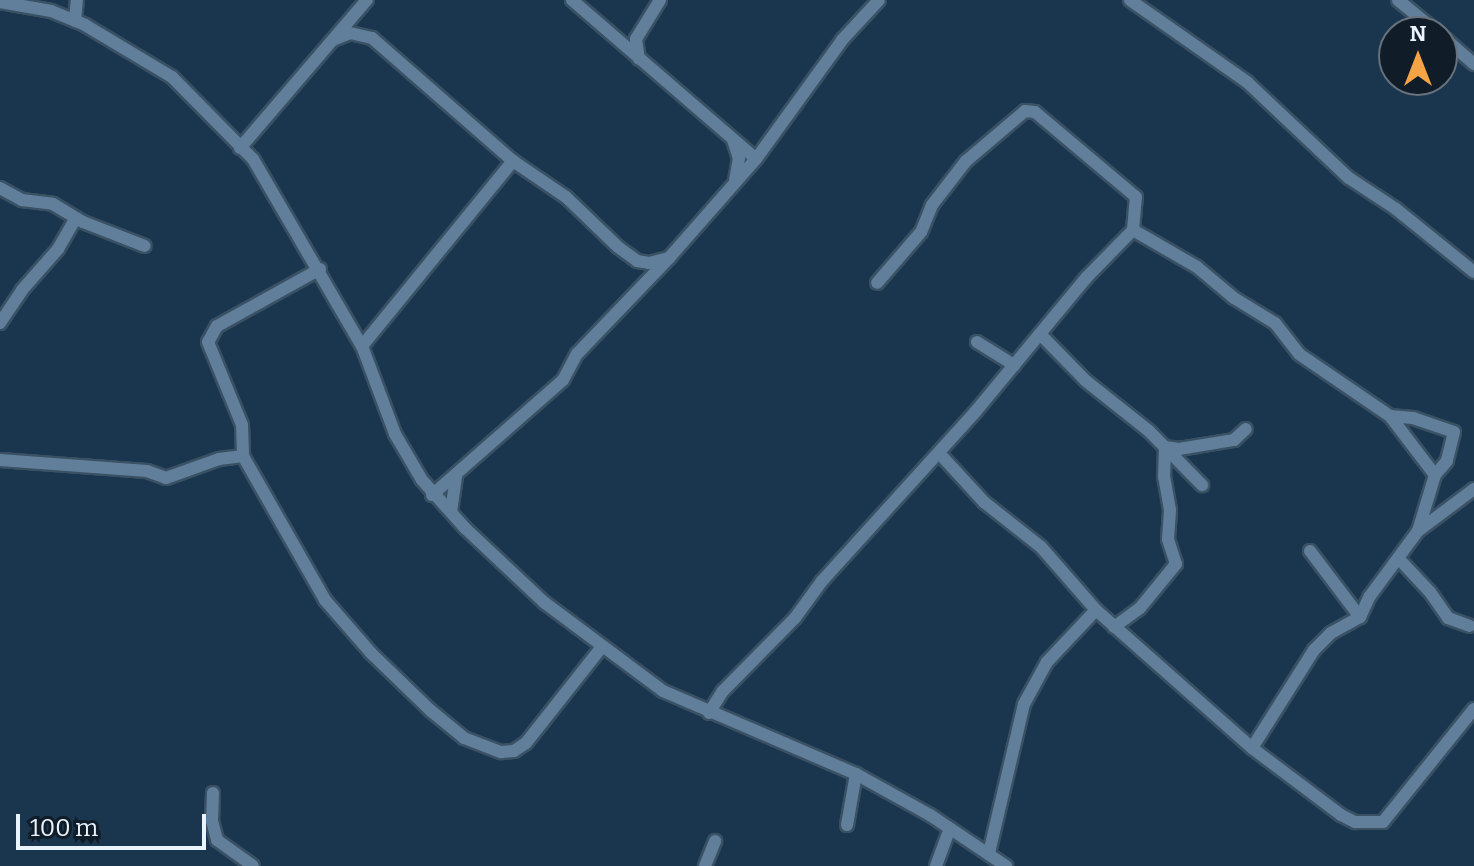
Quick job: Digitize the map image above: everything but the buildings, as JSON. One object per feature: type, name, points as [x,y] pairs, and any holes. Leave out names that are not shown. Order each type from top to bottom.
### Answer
[{"type":"street","points":[[75,21],[77,0]]},
{"type":"street","points":[[572,0],[756,159]]},
{"type":"street","points":[[639,59],[636,39],[660,0]]},
{"type":"street","points":[[432,495],[539,397],[563,380],[577,354],[669,258],[756,159],[842,40],[879,0]]},
{"type":"street","points":[[1130,0],[1247,82],[1349,178],[1396,209],[1474,272]]},
{"type":"street","points":[[1398,0],[1418,16]]},
{"type":"street","points":[[0,2],[51,11],[75,21],[172,77],[253,159],[320,269],[362,346],[395,434],[432,495],[545,603],[601,648],[663,691],[856,774],[950,828],[1006,866]]},
{"type":"street","points":[[240,148],[363,4]]},
{"type":"street","points":[[363,4],[360,21],[366,34],[513,161],[566,197],[637,261],[649,263],[669,258]]},
{"type":"street","points":[[333,40],[350,33],[366,34]]},
{"type":"street","points":[[1458,50],[1474,64]]},
{"type":"street","points":[[709,713],[723,691],[795,618],[822,581],[939,453],[1086,278],[1133,230],[1137,207],[1131,190],[1035,112],[1025,111],[966,161],[932,205],[921,232],[877,283]]},
{"type":"street","points":[[733,140],[739,158],[735,181]]},
{"type":"street","points":[[362,346],[513,161]]},
{"type":"street","points":[[0,188],[22,200],[53,204],[75,219],[145,246]]},
{"type":"street","points":[[0,323],[22,290],[58,249],[75,219]]},
{"type":"street","points":[[1133,230],[1197,267],[1234,298],[1275,323],[1299,354],[1390,416],[1435,475]]},
{"type":"street","points":[[320,269],[210,333],[212,356],[242,425],[243,456],[325,600],[371,653],[430,710],[464,738],[483,749],[514,751],[526,743],[601,648]]},
{"type":"street","points":[[1040,334],[1086,381],[1118,403],[1202,485]]},
{"type":"street","points":[[977,342],[1014,365]]},
{"type":"street","points":[[1252,748],[1314,650],[1331,633],[1360,617],[1370,596],[1418,531],[1435,475],[1447,461],[1454,432],[1413,418],[1390,416]]},
{"type":"street","points":[[1165,447],[1179,449],[1234,440],[1246,429]]},
{"type":"street","points":[[1114,627],[1140,608],[1176,564],[1168,539],[1170,510],[1164,477],[1165,447]]},
{"type":"street","points":[[939,453],[984,502],[1041,547],[1114,627],[1252,748],[1341,815],[1355,822],[1383,822],[1474,709]]},
{"type":"street","points":[[0,460],[147,471],[166,478],[219,459],[243,456]]},
{"type":"street","points":[[451,512],[456,475]]},
{"type":"street","points":[[1418,531],[1474,489]]},
{"type":"street","points":[[1310,551],[1360,617]]},
{"type":"street","points":[[1399,559],[1430,592],[1448,618],[1470,626]]},
{"type":"street","points":[[989,853],[1024,704],[1047,662],[1096,610]]},
{"type":"street","points":[[847,825],[856,774]]},
{"type":"street","points":[[213,793],[212,821],[217,840],[253,866]]},
{"type":"street","points":[[936,866],[950,828]]},
{"type":"street","points":[[705,866],[715,841]]}]
